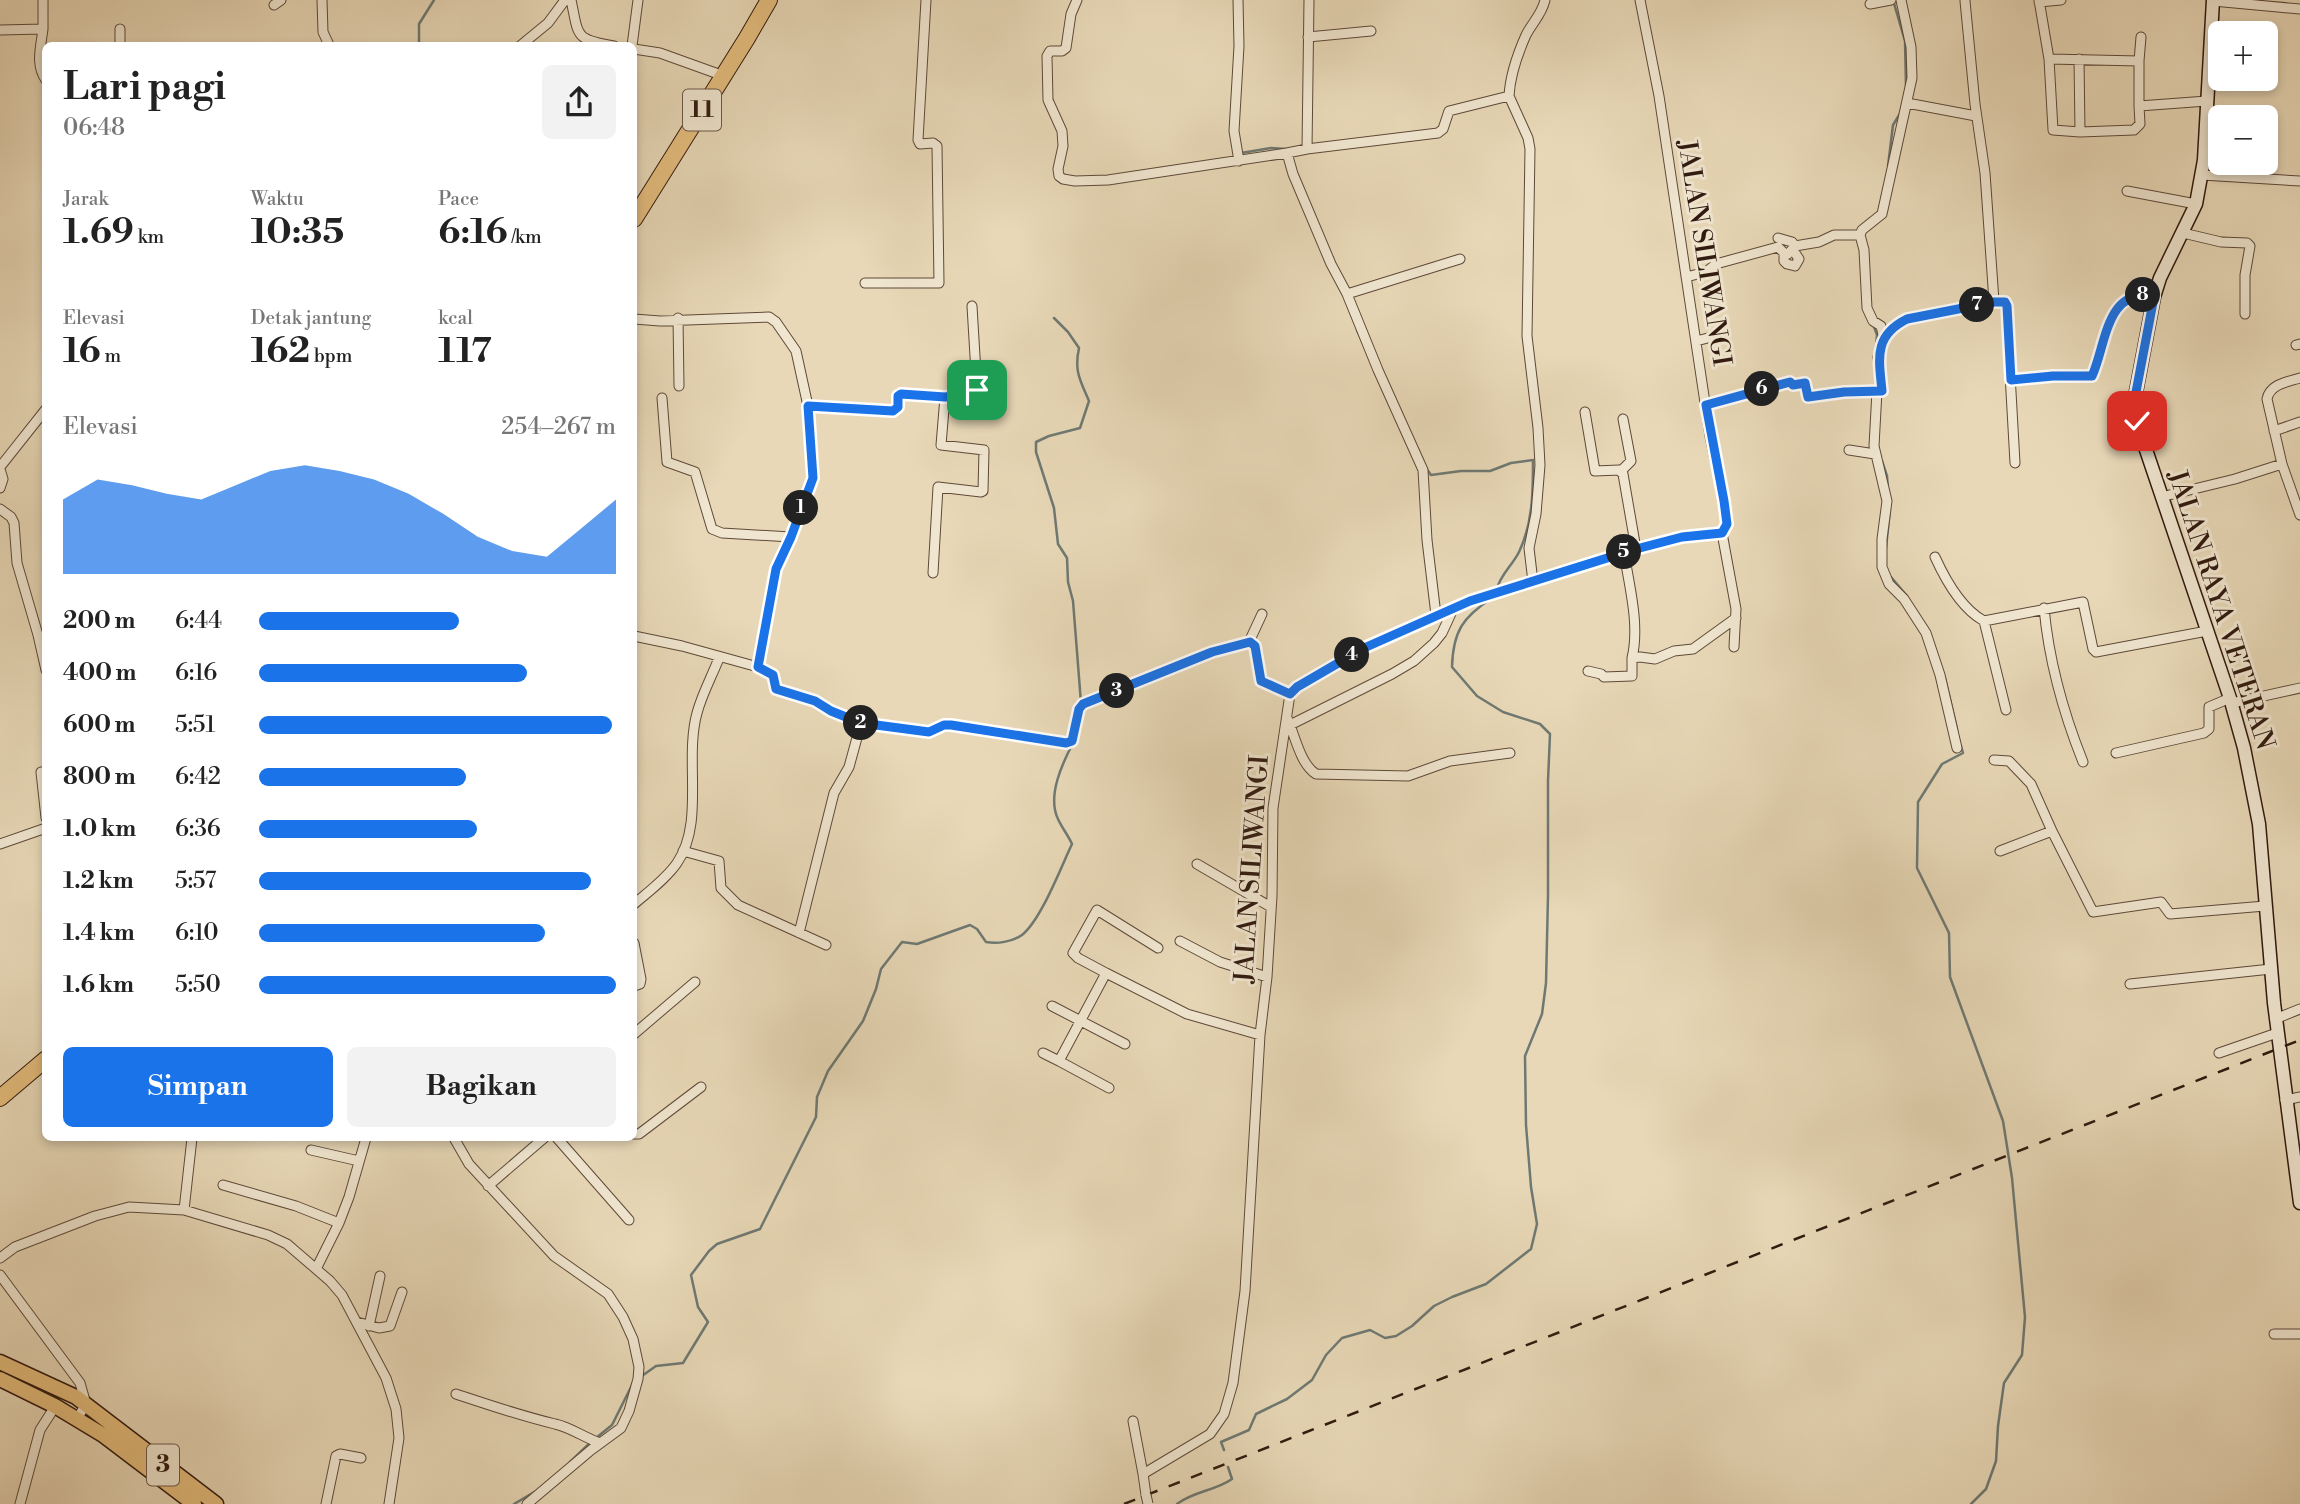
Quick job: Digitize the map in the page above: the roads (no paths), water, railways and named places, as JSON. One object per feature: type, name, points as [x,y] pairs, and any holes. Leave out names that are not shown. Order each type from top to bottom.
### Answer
[{"type":"highway","name":"11","points":[[637,214],[769,0]]},
{"type":"highway","points":[[0,1098],[42,1062]]},
{"type":"main road","name":"3","points":[[0,1362],[86,1404],[216,1504]]},
{"type":"main road","name":"3","points":[[0,1379],[77,1419],[194,1504]]},
{"type":"street","points":[[42,75],[39,57],[43,0]]},
{"type":"street","points":[[322,0],[323,32],[328,42]]},
{"type":"street","points":[[525,42],[548,23],[565,0]]},
{"type":"street","points":[[571,0],[580,36],[592,42]]},
{"type":"street","points":[[634,42],[638,0]]},
{"type":"street","points":[[865,283],[939,283],[937,146],[933,143],[920,144],[918,140],[926,0]]},
{"type":"street","points":[[1077,0],[1071,14],[1066,48],[1062,51],[1050,51],[1047,56],[1048,100],[1063,138],[1059,176],[1075,181],[1108,180],[1239,161],[1294,150],[1438,134],[1443,130],[1449,111],[1509,96]]},
{"type":"street","points":[[1238,0],[1239,46],[1234,131],[1239,161]]},
{"type":"street","points":[[1307,149],[1309,0]]},
{"type":"street","points":[[1533,582],[1530,548],[1540,465],[1527,336],[1530,149],[1528,138],[1509,96],[1509,86],[1525,37],[1542,11],[1545,0]]},
{"type":"street","name":"JALAN SILIWANGI","points":[[1640,0],[1659,96],[1706,405],[1724,501],[1727,524],[1722,533],[1734,592],[1734,647]]},
{"type":"street","points":[[1870,4],[1891,0]]},
{"type":"street","points":[[1884,339],[1881,326],[1873,321],[1867,308],[1864,250],[1860,235],[1862,229],[1882,214],[1907,103],[1912,63],[1901,0]]},
{"type":"street","points":[[2061,0],[2039,1],[2049,59],[2053,130],[2134,130],[2140,124],[2141,37]]},
{"type":"street","points":[[1965,1],[1976,116],[1986,173],[1994,302]]},
{"type":"street","points":[[2213,1],[2300,9]]},
{"type":"street","name":"JALAN RAYA VETERAN","points":[[2213,1],[2202,175],[2196,204],[2160,278],[2154,297],[2136,392],[2136,405],[2141,435],[2231,700],[2244,748],[2259,824],[2275,1018],[2300,1203]]},
{"type":"street","points":[[0,30],[43,29]]},
{"type":"street","points":[[120,29],[120,42]]},
{"type":"street","points":[[1308,37],[1371,31]]},
{"type":"street","points":[[637,48],[660,53],[724,76]]},
{"type":"street","points":[[2049,59],[2139,61]]},
{"type":"street","points":[[2079,59],[2080,132]]},
{"type":"street","points":[[2139,106],[2207,101]]},
{"type":"street","points":[[1907,103],[1976,116]]},
{"type":"street","points":[[1287,153],[1293,174],[1331,264],[1347,294],[1423,470],[1427,540],[1436,615]]},
{"type":"street","points":[[2202,175],[2300,181]]},
{"type":"street","points":[[2127,191],[2196,204]]},
{"type":"street","points":[[2183,233],[2221,242],[2247,243],[2250,246],[2245,275],[2245,314]]},
{"type":"street","points":[[1686,277],[1706,272],[1713,265],[1778,247],[1790,250],[1833,235],[1860,235]]},
{"type":"street","points":[[1778,238],[1792,242],[1790,250]]},
{"type":"street","points":[[1347,294],[1460,259]]},
{"type":"street","points":[[2011,380],[2092,376],[2109,325],[2125,300],[2139,294],[2154,297]]},
{"type":"street","points":[[1957,748],[1940,675],[1926,633],[1904,599],[1889,584],[1882,567],[1882,539],[1887,501],[1874,454],[1879,391],[1878,357],[1884,339],[1897,324],[1907,319],[2005,302],[2015,463]]},
{"type":"street","points":[[808,406],[893,411],[898,407],[898,396],[901,394],[945,397],[975,393],[977,390],[972,306]]},
{"type":"street","points":[[678,318],[679,386]]},
{"type":"street","points":[[637,319],[773,319],[790,339],[796,351],[808,406],[813,478],[776,569],[758,667]]},
{"type":"street","points":[[1696,341],[1720,335]]},
{"type":"street","points":[[2300,378],[2274,387],[2268,394],[2282,464],[2300,515]]},
{"type":"street","points":[[1706,405],[1790,382],[1793,385],[1805,383],[1808,397],[1879,391]]},
{"type":"street","points":[[933,573],[938,487],[983,491],[984,450],[941,445],[945,397]]},
{"type":"street","points":[[662,398],[667,462],[695,472],[712,529],[722,533],[791,537]]},
{"type":"street","points":[[1585,412],[1595,471],[1621,471],[1631,461],[1623,419]]},
{"type":"street","points":[[0,488],[3,479],[0,468],[42,414]]},
{"type":"street","points":[[2274,431],[2300,422]]},
{"type":"street","points":[[1852,451],[1874,454]]},
{"type":"street","points":[[2161,497],[2235,479],[2282,464]]},
{"type":"street","points":[[1621,471],[1636,549]]},
{"type":"street","points":[[0,509],[11,517],[14,525],[17,563],[42,652]]},
{"type":"street","points":[[1250,642],[1255,646],[1261,681],[1290,694],[1297,687],[1364,648],[1454,607],[1624,552],[1682,537],[1722,533]]},
{"type":"street","points":[[1588,671],[1604,677],[1632,676],[1632,658],[1636,642],[1624,552]]},
{"type":"street","points":[[1935,558],[1951,586],[1976,617],[1984,621],[2082,602],[2096,652],[2207,631]]},
{"type":"street","points":[[1454,607],[1442,633],[1414,661],[1392,674],[1289,721],[1310,769],[1316,774],[1408,776],[1450,761],[1510,753]]},
{"type":"street","points":[[2044,608],[2052,665],[2083,762]]},
{"type":"street","points":[[1250,642],[1262,614]]},
{"type":"street","points":[[1632,658],[1655,659],[1674,651],[1693,649],[1736,618]]},
{"type":"street","points":[[1984,621],[2006,710]]},
{"type":"street","points":[[637,637],[758,667],[773,675],[776,689],[815,701],[831,711],[861,723],[929,732],[944,725],[951,725],[1068,743],[1072,741],[1079,709],[1083,704],[1212,652],[1250,642]]},
{"type":"street","points":[[637,901],[670,872],[683,851],[692,819],[692,759],[697,713],[719,658]]},
{"type":"street","points":[[2116,753],[2204,733],[2209,729],[2209,707],[2231,700],[2300,688]]},
{"type":"street","name":"JALAN SILIWANGI","points":[[1143,1474],[1210,1434],[1224,1414],[1233,1383],[1245,1291],[1260,1035],[1267,977],[1273,808],[1276,776],[1289,721],[1290,694]]},
{"type":"street","points":[[799,933],[834,793],[849,767],[861,723]]},
{"type":"street","points":[[1994,760],[2009,761],[2031,784],[2093,912],[2161,902],[2170,914],[2265,906]]},
{"type":"street","points":[[41,772],[42,781]]},
{"type":"street","points":[[0,844],[42,829]]},
{"type":"street","points":[[2000,852],[2052,831]]},
{"type":"street","points":[[683,851],[719,861],[721,888],[738,905],[826,944]]},
{"type":"street","points":[[1197,864],[1271,907]]},
{"type":"street","points":[[1158,948],[1097,910],[1073,953],[1186,1014],[1260,1035]]},
{"type":"street","points":[[1180,940],[1220,962],[1267,977]]},
{"type":"street","points":[[637,958],[641,979],[637,985]]},
{"type":"street","points":[[2130,984],[2271,969]]},
{"type":"street","points":[[1059,1061],[1106,973]]},
{"type":"street","points":[[637,1031],[695,982]]},
{"type":"street","points":[[1052,1006],[1125,1044]]},
{"type":"street","points":[[2275,1018],[2300,1009]]},
{"type":"street","points":[[2218,1053],[2277,1033]]},
{"type":"street","points":[[1043,1053],[1109,1088]]},
{"type":"street","points":[[637,1134],[701,1087]]},
{"type":"street","points":[[2286,1100],[2300,1097]]},
{"type":"street","points":[[184,1210],[192,1141]]},
{"type":"street","points":[[316,1269],[349,1197],[365,1141]]},
{"type":"street","points":[[456,1141],[469,1164],[554,1256],[608,1294],[633,1339],[639,1367],[629,1411],[621,1428],[527,1504]]},
{"type":"street","points":[[488,1186],[540,1141]]},
{"type":"street","points":[[560,1141],[629,1220]]},
{"type":"street","points":[[312,1150],[359,1161]]},
{"type":"street","points":[[223,1185],[296,1206],[339,1223]]},
{"type":"street","points":[[0,1258],[15,1247],[105,1213],[129,1207],[184,1210],[278,1239],[296,1251],[342,1295],[386,1378],[396,1409],[398,1438],[389,1504]]},
{"type":"street","points":[[0,1275],[80,1383],[86,1404],[77,1419]]},
{"type":"street","points":[[369,1326],[380,1276]]},
{"type":"street","points":[[357,1322],[379,1328],[393,1324],[402,1292]]},
{"type":"street","points":[[2274,1334],[2300,1334]]},
{"type":"street","points":[[20,1504],[40,1430],[66,1392]]},
{"type":"street","points":[[456,1394],[516,1415],[556,1424],[600,1443]]},
{"type":"street","points":[[1133,1421],[1147,1499]]},
{"type":"street","points":[[326,1504],[336,1456],[340,1454],[361,1458]]},
{"type":"waterway","points":[[419,42],[419,24],[434,0]]},
{"type":"waterway","points":[[1893,0],[1905,41],[1906,86]]},
{"type":"waterway","points":[[1888,166],[1893,125],[1901,112]]},
{"type":"waterway","points":[[1241,153],[1271,148],[1286,149]]},
{"type":"waterway","points":[[1054,318],[1079,348],[1078,369],[1089,401],[1080,428],[1036,442],[1036,452],[1054,508],[1058,544],[1067,558],[1081,703]]},
{"type":"waterway","points":[[1873,324],[1877,335],[1875,355]]},
{"type":"waterway","points":[[1357,330],[1363,343]]},
{"type":"waterway","points":[[1426,468],[1431,475],[1490,471],[1511,463],[1533,460],[1530,518],[1524,541],[1497,589]]},
{"type":"waterway","points":[[1882,461],[1888,489]]},
{"type":"waterway","points":[[1886,548],[1890,509]]},
{"type":"waterway","points":[[1891,577],[1907,596]]},
{"type":"waterway","points":[[1224,1450],[1221,1442],[1249,1430],[1256,1414],[1287,1399],[1312,1380],[1326,1355],[1342,1338],[1370,1330],[1385,1338],[1396,1336],[1434,1306],[1486,1284],[1531,1249],[1537,1224],[1526,1125],[1525,1056],[1542,1014],[1546,983],[1550,734],[1540,724],[1503,712],[1477,696],[1452,667],[1457,634],[1467,619],[1492,598]]},
{"type":"waterway","points":[[1945,678],[1957,729]]},
{"type":"waterway","points":[[639,1378],[656,1366],[683,1363],[708,1322],[698,1307],[691,1275],[717,1244],[760,1229],[816,1117],[817,1097],[828,1071],[863,1021],[881,969],[902,942],[917,944],[970,925],[977,929],[986,942],[1004,942],[1022,935],[1036,918],[1072,844],[1058,819],[1054,800],[1061,770],[1073,743]]},
{"type":"waterway","points":[[1961,746],[1963,753],[1942,764],[1918,802],[1917,868],[1949,933],[1950,977],[2003,1121],[2012,1178],[2025,1317],[2022,1355],[2004,1383],[1996,1461],[1986,1489],[1971,1504]]},
{"type":"waterway","points":[[596,1438],[612,1425],[634,1381]]},
{"type":"waterway","points":[[570,1462],[591,1442]]},
{"type":"waterway","points":[[1177,1504],[1232,1479],[1228,1467]]},
{"type":"waterway","points":[[514,1504],[536,1491]]},
{"type":"railway","points":[[1124,1504],[2300,1040]]}]
